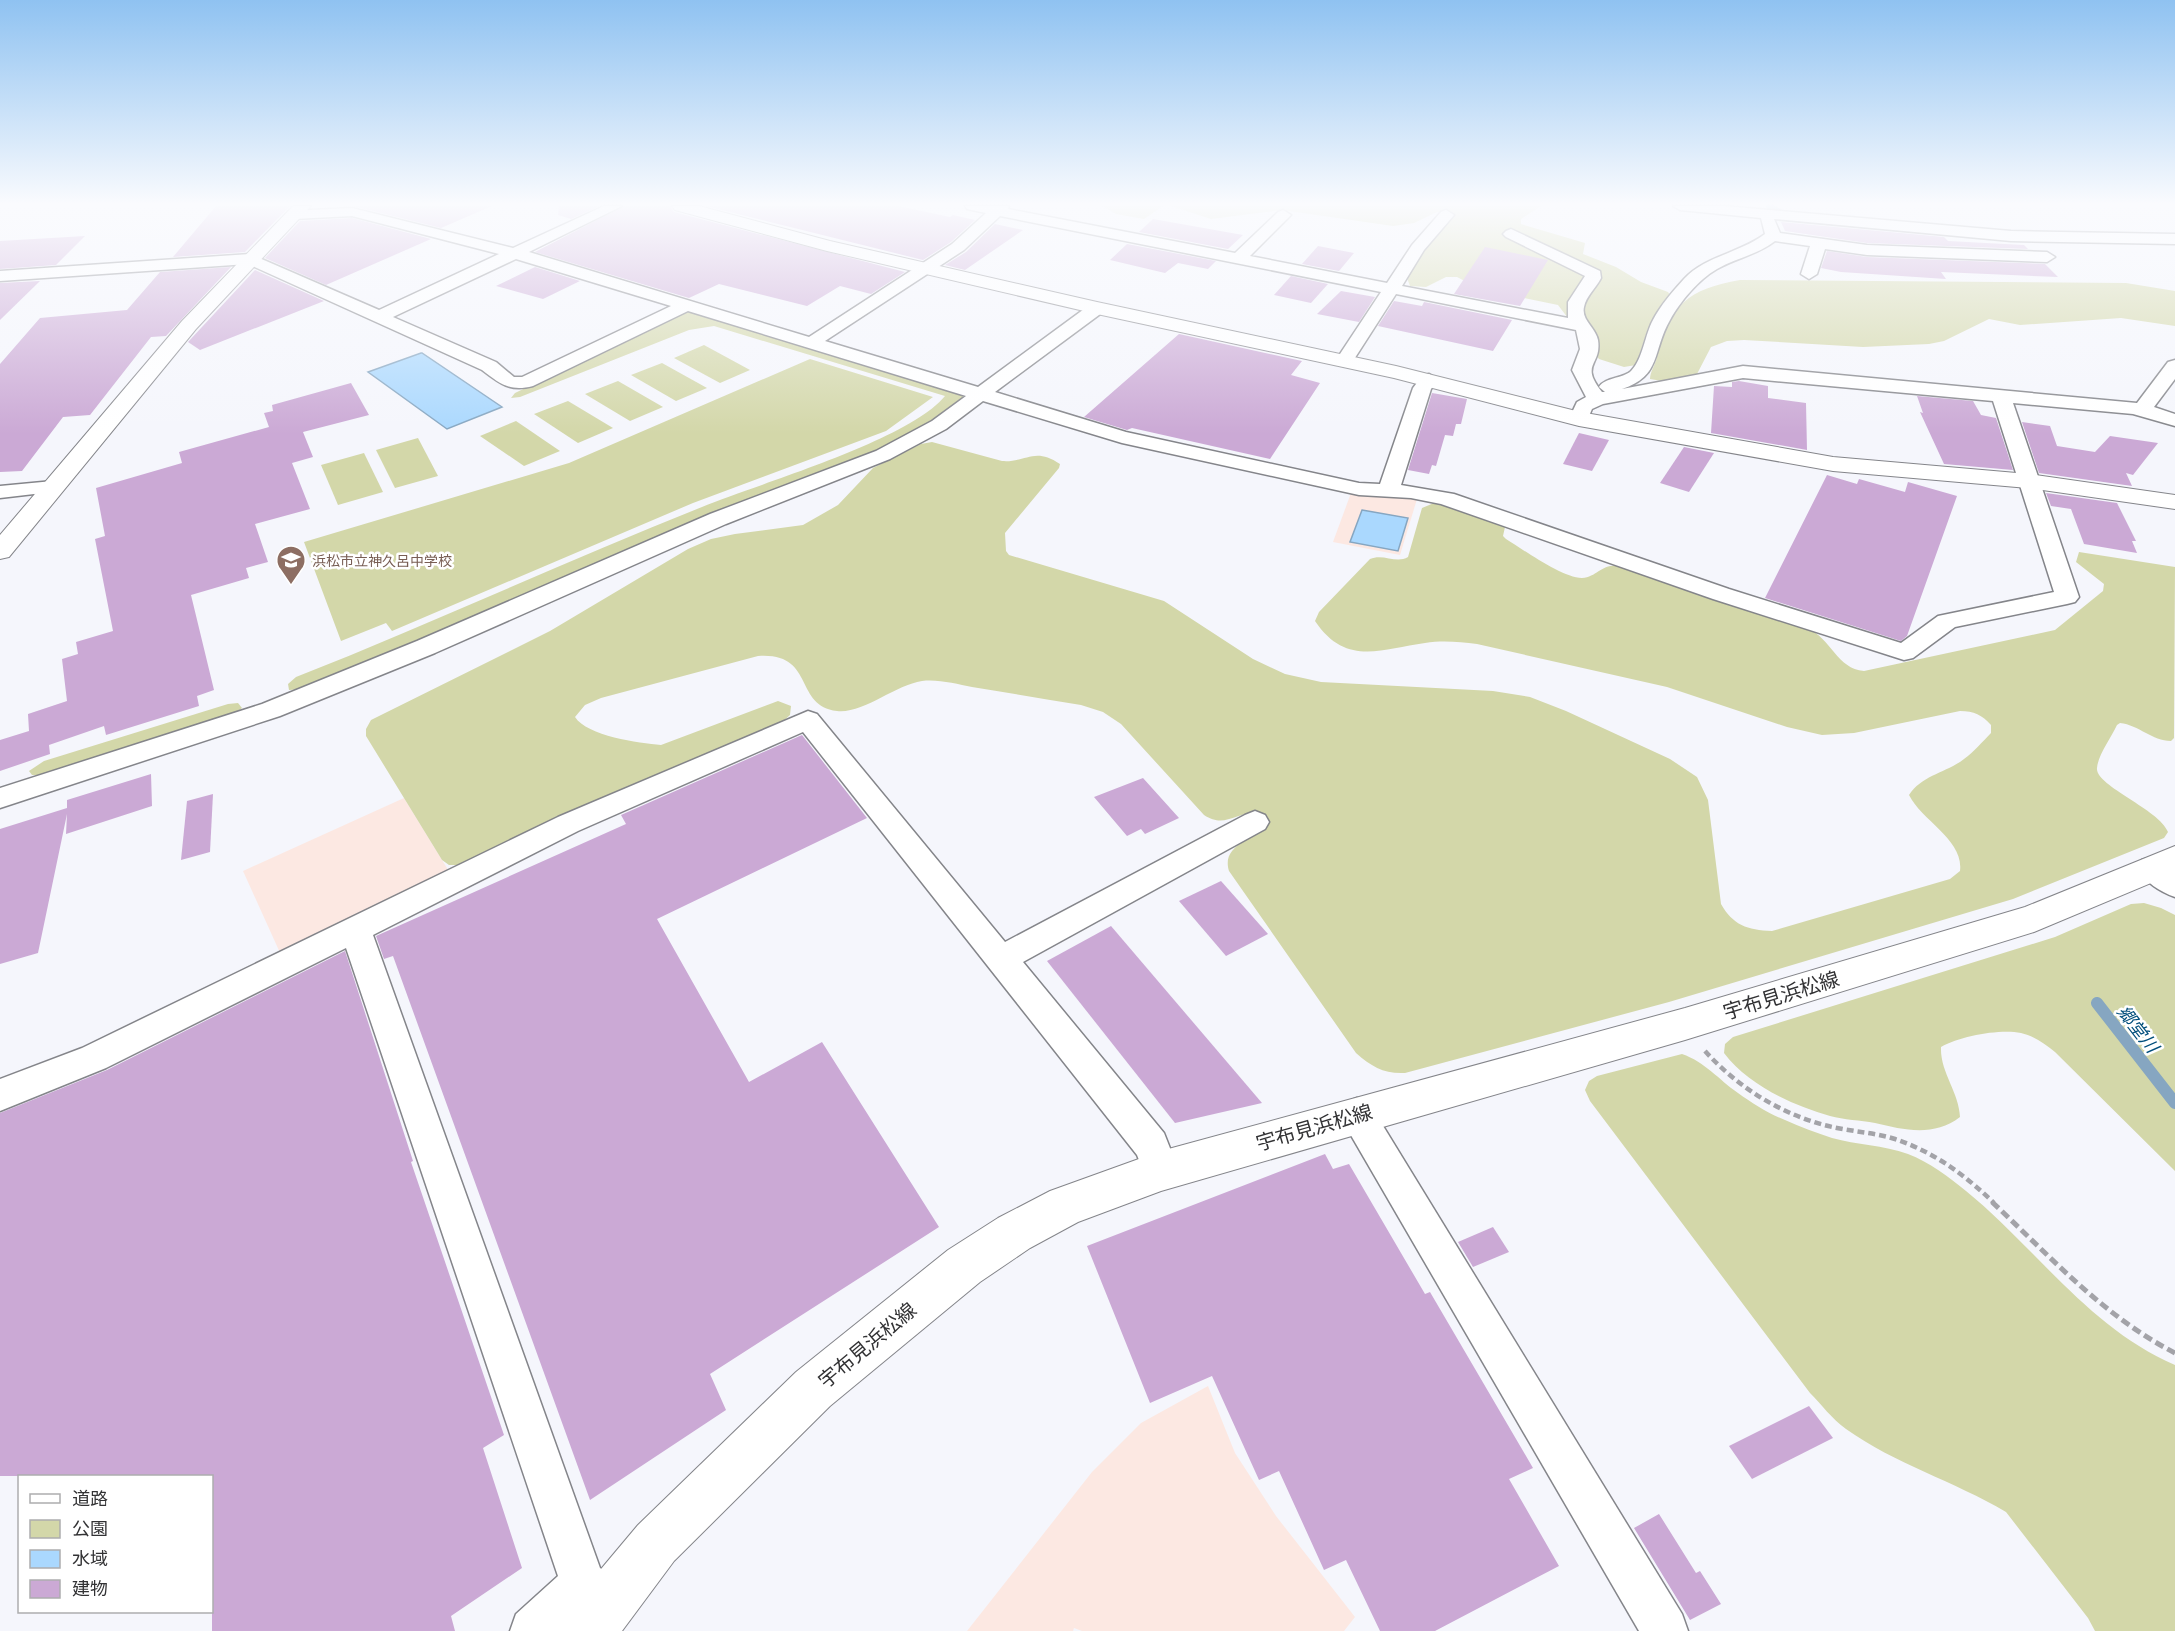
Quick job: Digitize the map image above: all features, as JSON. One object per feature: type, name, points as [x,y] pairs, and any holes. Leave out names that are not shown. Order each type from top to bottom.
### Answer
[{"type":"street","points":[[0,551],[174,342],[229,282]]},
{"type":"street","points":[[303,282],[489,366],[510,383],[526,382],[687,305]]},
{"type":"street","points":[[380,316],[452,282]]},
{"type":"street","points":[[611,282],[1122,437],[1342,485],[1429,495],[1465,504],[1698,586],[1904,651],[1947,621],[2067,597],[2001,396]]},
{"type":"street","points":[[811,343],[904,282]]},
{"type":"street","points":[[986,282],[1345,360],[1579,419],[1833,464],[2028,481],[2175,502]]},
{"type":"street","points":[[1357,282],[1582,326]]},
{"type":"street","points":[[1345,360],[1396,282]]},
{"type":"street","points":[[1589,282],[1575,305],[1575,313],[1589,339],[1590,348],[1580,373],[1583,382],[1594,395]]},
{"type":"street","points":[[1579,419],[1584,406],[1594,395],[1630,380],[1641,372],[1661,320],[1692,282]]},
{"type":"street","points":[[0,798],[234,724],[426,647],[718,519],[893,450],[939,425],[1097,308]]},
{"type":"street","points":[[2142,410],[2175,366]]},
{"type":"street","points":[[1594,395],[1743,372],[2142,410],[2175,420]]},
{"type":"street","points":[[1392,491],[1390,482],[1422,388],[1429,380]]},
{"type":"street","points":[[0,492],[53,487]]},
{"type":"street","points":[[0,1095],[94,1058],[568,825],[808,720],[1151,1145],[1161,1171]]},
{"type":"street","points":[[1001,959],[1255,822]]},
{"type":"street","name":"宇布見浜松線","points":[[594,1605],[813,1389],[964,1266],[1014,1233],[1065,1206],[1161,1171],[1357,1114],[1685,1024],[2034,918],[2167,871]]},
{"type":"street","points":[[355,929],[594,1605],[533,1631]]},
{"type":"street","points":[[1357,1114],[1665,1631]]},
{"type":"path","points":[[1685,1024],[1709,1056],[1744,1086],[1786,1110],[1832,1127],[1878,1134],[1911,1144],[1943,1161],[1992,1201],[2080,1288],[2122,1321],[2175,1353]]},
{"type":"shaded area","points":[[1351,493],[1417,499],[1400,555],[1333,542]]},
{"type":"shaded area","points":[[404,798],[450,873],[281,955],[243,871]]},
{"type":"shaded area","points":[[1208,1386],[1235,1453],[1276,1516],[1355,1617],[1344,1631],[1082,1631],[1074,1628],[1073,1631],[967,1631],[1092,1472],[1141,1423]]},
{"type":"green space","points":[[1409,282],[1436,282],[1426,287],[1410,286]]},
{"type":"green space","points":[[1467,282],[1641,282],[1668,292],[1670,295],[1648,328],[1636,365],[1624,367],[1599,359],[1558,305],[1480,289]]},
{"type":"green space","points":[[1730,282],[2126,283],[2175,291],[2175,326],[2121,318],[2020,325],[1989,319],[1944,341],[1929,344],[1863,347],[1727,341],[1711,347],[1697,374],[1662,381],[1650,379],[1667,324],[1675,312],[1694,295]]},
{"type":"green space","points":[[692,312],[962,395],[964,398],[931,422],[877,451],[302,689],[289,690],[288,684],[296,677],[651,528],[867,445],[926,413],[945,396],[714,326],[689,330],[520,397],[511,398],[515,393],[681,313]]},
{"type":"green space","points":[[704,345],[750,370],[720,383],[674,358]]},
{"type":"green space","points":[[810,359],[933,397],[886,431],[693,503],[392,631],[386,623],[341,641],[304,542],[569,463]]},
{"type":"green space","points":[[662,363],[707,388],[676,401],[631,375]]},
{"type":"green space","points":[[618,381],[663,407],[630,421],[585,394]]},
{"type":"green space","points":[[568,401],[613,428],[578,443],[534,414]]},
{"type":"green space","points":[[516,421],[560,451],[524,466],[480,436]]},
{"type":"green space","points":[[418,438],[438,476],[395,488],[376,450]]},
{"type":"green space","points":[[932,442],[1002,461],[1043,456],[1060,464],[1005,533],[1006,551],[1009,555],[1164,601],[1253,659],[1285,674],[1321,682],[1493,691],[1530,697],[1670,759],[1697,777],[1708,800],[1721,904],[1736,922],[1748,928],[1772,931],[1950,879],[1960,871],[1956,850],[1909,795],[1921,783],[1957,764],[1971,753],[1991,733],[1991,725],[1977,714],[1960,711],[1854,733],[1822,735],[1787,727],[1667,687],[1477,644],[1438,642],[1379,651],[1352,650],[1339,645],[1327,635],[1315,621],[1319,612],[1370,559],[1408,557],[1422,508],[1434,503],[1501,524],[1505,527],[1503,536],[1506,539],[1543,563],[1574,577],[1587,577],[1609,566],[1621,566],[1807,628],[1822,639],[1847,665],[1864,671],[2055,630],[2103,591],[2104,584],[2076,562],[2079,552],[2175,567],[2174,738],[2171,741],[2164,740],[2120,723],[2102,752],[2097,768],[2099,775],[2106,782],[2153,815],[2168,832],[2164,838],[2013,899],[1669,1002],[1405,1073],[1379,1069],[1356,1053],[1229,871],[1228,862],[1234,849],[1268,825],[1264,816],[1247,814],[1220,820],[1204,815],[1121,724],[1103,712],[1081,705],[947,682],[922,681],[857,708],[837,711],[823,707],[814,700],[797,670],[789,662],[776,657],[758,656],[601,698],[585,705],[575,717],[581,724],[602,734],[661,745],[778,701],[791,706],[790,715],[780,724],[460,865],[449,865],[442,860],[366,736],[366,729],[371,720],[550,631],[688,549],[711,539],[803,525],[838,505],[873,468],[921,444]]},
{"type":"green space","points":[[364,453],[383,492],[338,505],[321,465]]},
{"type":"green space","points":[[238,703],[242,708],[232,716],[44,775],[32,775],[29,771],[44,761],[228,704]]},
{"type":"green space","points":[[2144,903],[2175,915],[2175,1171],[2055,1052],[2035,1038],[2021,1033],[1980,1034],[1941,1047],[1943,1065],[1959,1108],[1960,1117],[1929,1130],[1897,1128],[1830,1116],[1801,1106],[1758,1084],[1745,1075],[1724,1053],[1725,1044],[1733,1037],[2055,937],[2131,904]]},
{"type":"green space","points":[[1682,1054],[1705,1066],[1743,1097],[1779,1118],[1832,1138],[1899,1151],[1916,1157],[1946,1175],[1992,1213],[2090,1309],[2144,1349],[2175,1365],[2175,1631],[2095,1631],[2088,1618],[2006,1512],[1865,1441],[1841,1425],[1810,1393],[1590,1101],[1585,1090],[1589,1081],[1597,1076]]},
{"type":"water","points":[[422,353],[502,407],[447,429],[368,372]]},
{"type":"water","points":[[1362,510],[1408,518],[1398,551],[1350,542]]},
{"type":"building","points":[[18,282],[39,282],[0,320],[0,283]]},
{"type":"building","points":[[151,282],[217,282],[166,336],[151,337],[90,415],[63,417],[22,471],[0,472],[0,364],[40,318],[127,310]]},
{"type":"building","points":[[244,282],[282,282],[324,301],[200,350],[188,342]]},
{"type":"building","points":[[504,282],[578,282],[543,299],[496,286]]},
{"type":"building","points":[[636,282],[889,282],[871,294],[840,286],[807,306],[719,284],[689,298]]},
{"type":"building","points":[[1286,282],[1328,284],[1311,303],[1274,295]]},
{"type":"building","points":[[1462,282],[1535,282],[1520,306],[1454,294]]},
{"type":"building","points":[[1341,291],[1375,297],[1359,322],[1317,314]]},
{"type":"building","points":[[1394,301],[1422,306],[1424,302],[1512,320],[1493,351],[1378,326]]},
{"type":"building","points":[[1179,334],[1302,361],[1291,375],[1320,383],[1270,459],[1132,428],[1127,430],[1084,417]]},
{"type":"building","points":[[1732,382],[1768,386],[1768,398],[1806,403],[1807,450],[1711,433],[1714,386],[1732,387]]},
{"type":"building","points":[[351,383],[369,415],[303,432],[313,457],[292,463],[310,509],[255,524],[268,562],[246,568],[249,578],[191,595],[214,690],[197,696],[199,706],[106,735],[104,726],[49,745],[50,754],[0,771],[0,740],[29,731],[28,714],[67,701],[62,659],[78,654],[76,642],[113,631],[95,539],[105,536],[96,488],[182,463],[179,452],[269,427],[264,413],[273,411],[272,405]]},
{"type":"building","points":[[1432,393],[1467,399],[1461,424],[1456,424],[1453,436],[1445,435],[1436,466],[1432,465],[1429,474],[1408,470]]},
{"type":"building","points":[[1917,396],[1973,401],[1981,415],[1996,418],[2013,470],[1944,464],[1920,412],[1923,413]]},
{"type":"building","points":[[2022,422],[2050,426],[2057,446],[2095,452],[2110,436],[2158,443],[2133,475],[2126,473],[2132,486],[2039,473]]},
{"type":"building","points":[[1579,433],[1609,440],[1592,471],[1563,464]]},
{"type":"building","points":[[1684,447],[1714,453],[1689,492],[1660,483]]},
{"type":"building","points":[[1827,475],[1857,484],[1859,479],[1905,492],[1908,482],[1957,496],[1907,636],[1901,641],[1765,598]]},
{"type":"building","points":[[2046,493],[2117,503],[2136,541],[2132,541],[2137,553],[2084,544],[2071,509],[2051,506]]},
{"type":"building","points":[[802,735],[867,818],[657,919],[749,1082],[822,1042],[939,1227],[710,1374],[726,1410],[590,1500],[393,956],[384,959],[376,936],[626,824],[621,815]]},
{"type":"building","points":[[151,774],[152,806],[66,834],[67,814],[38,953],[0,964],[0,829],[67,808],[67,800]]},
{"type":"building","points":[[1143,778],[1179,818],[1145,834],[1141,829],[1127,836],[1094,797]]},
{"type":"building","points":[[213,794],[210,852],[181,860],[187,801]]},
{"type":"building","points":[[1221,881],[1268,934],[1226,956],[1179,901]]},
{"type":"building","points":[[1111,926],[1262,1103],[1175,1123],[1047,961]]},
{"type":"building","points":[[345,951],[413,1161],[411,1162],[504,1435],[483,1448],[522,1568],[451,1616],[455,1631],[212,1631],[213,1475],[0,1476],[0,1113],[107,1070]]},
{"type":"building","points":[[1325,1154],[1333,1169],[1349,1164],[1425,1294],[1430,1292],[1533,1468],[1509,1479],[1559,1566],[1435,1631],[1380,1631],[1346,1560],[1324,1570],[1279,1471],[1259,1480],[1212,1376],[1150,1403],[1087,1246]]},
{"type":"building","points":[[1493,1227],[1509,1252],[1473,1267],[1458,1242]]},
{"type":"building","points":[[1809,1406],[1833,1438],[1752,1479],[1729,1446]]},
{"type":"building","points":[[1659,1514],[1696,1573],[1700,1571],[1721,1604],[1690,1620],[1634,1528]]},
{"type":"waterway","name":"郷堂川","points":[[2097,1003],[2175,1103]]},
{"type":"place","name":"浜松市立神久呂中学校","points":[[291,586]]}]
